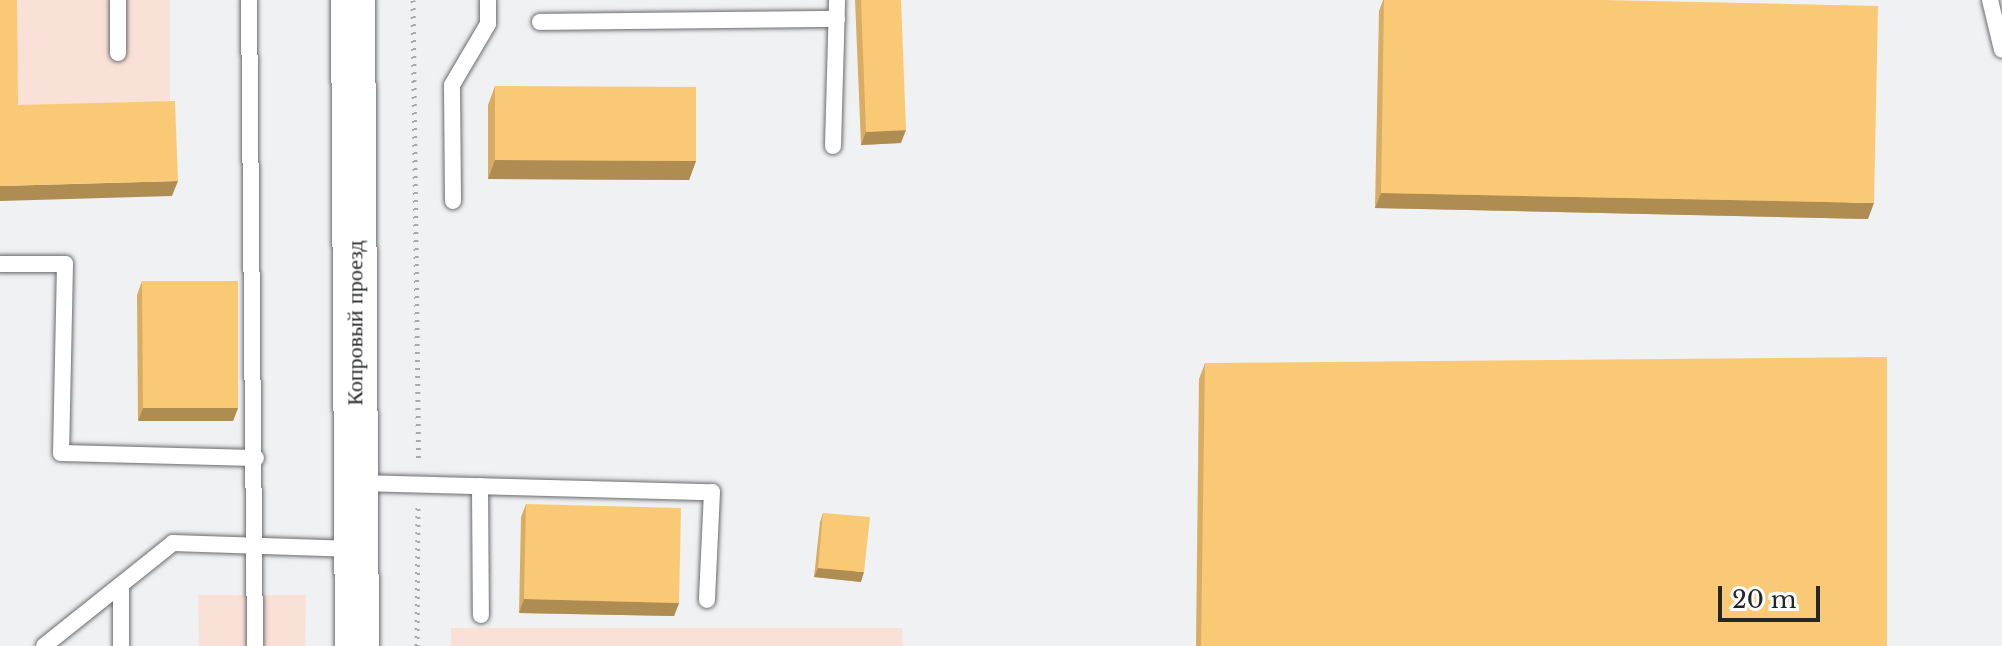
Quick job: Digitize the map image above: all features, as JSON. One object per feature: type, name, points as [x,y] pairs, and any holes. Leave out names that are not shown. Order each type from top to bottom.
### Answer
[{"type":"main road","name":"Копровый проезд","points":[[353,0],[357,646]]},
{"type":"lane","points":[[118,0],[118,53]]},
{"type":"lane","points":[[249,0],[257,545],[255,646]]},
{"type":"lane","points":[[453,201],[452,85],[488,24],[488,0]]},
{"type":"lane","points":[[833,146],[837,0]]},
{"type":"lane","points":[[1990,0],[2002,50]]},
{"type":"lane","points":[[540,22],[837,19]]},
{"type":"lane","points":[[0,264],[65,264],[61,453],[256,458]]},
{"type":"lane","points":[[356,483],[712,492],[707,600]]},
{"type":"lane","points":[[480,486],[481,615]]},
{"type":"lane","points":[[44,646],[173,543],[356,549]]},
{"type":"lane","points":[[121,585],[121,646]]},
{"type":"path","points":[[413,0],[420,485],[417,646]]},
{"type":"shaded area","points":[[0,0],[170,0],[170,116],[0,121]]},
{"type":"shaded area","points":[[198,595],[306,595],[305,646],[199,646]]},
{"type":"shaded area","points":[[451,628],[902,628],[903,646],[451,646]]},
{"type":"building","points":[[0,0],[17,0],[18,105],[175,101],[178,181],[0,186]]},
{"type":"building","points":[[861,0],[901,0],[906,130],[866,132]]},
{"type":"building","points":[[1384,0],[1603,0],[1878,6],[1874,203],[1381,193]]},
{"type":"building","points":[[495,86],[696,87],[696,161],[495,160]]},
{"type":"building","points":[[142,281],[238,281],[238,408],[143,408]]},
{"type":"building","points":[[1887,357],[1887,646],[1201,646],[1205,363]]},
{"type":"building","points":[[526,504],[681,508],[679,603],[524,599]]},
{"type":"building","points":[[823,513],[870,517],[864,572],[818,568]]}]
